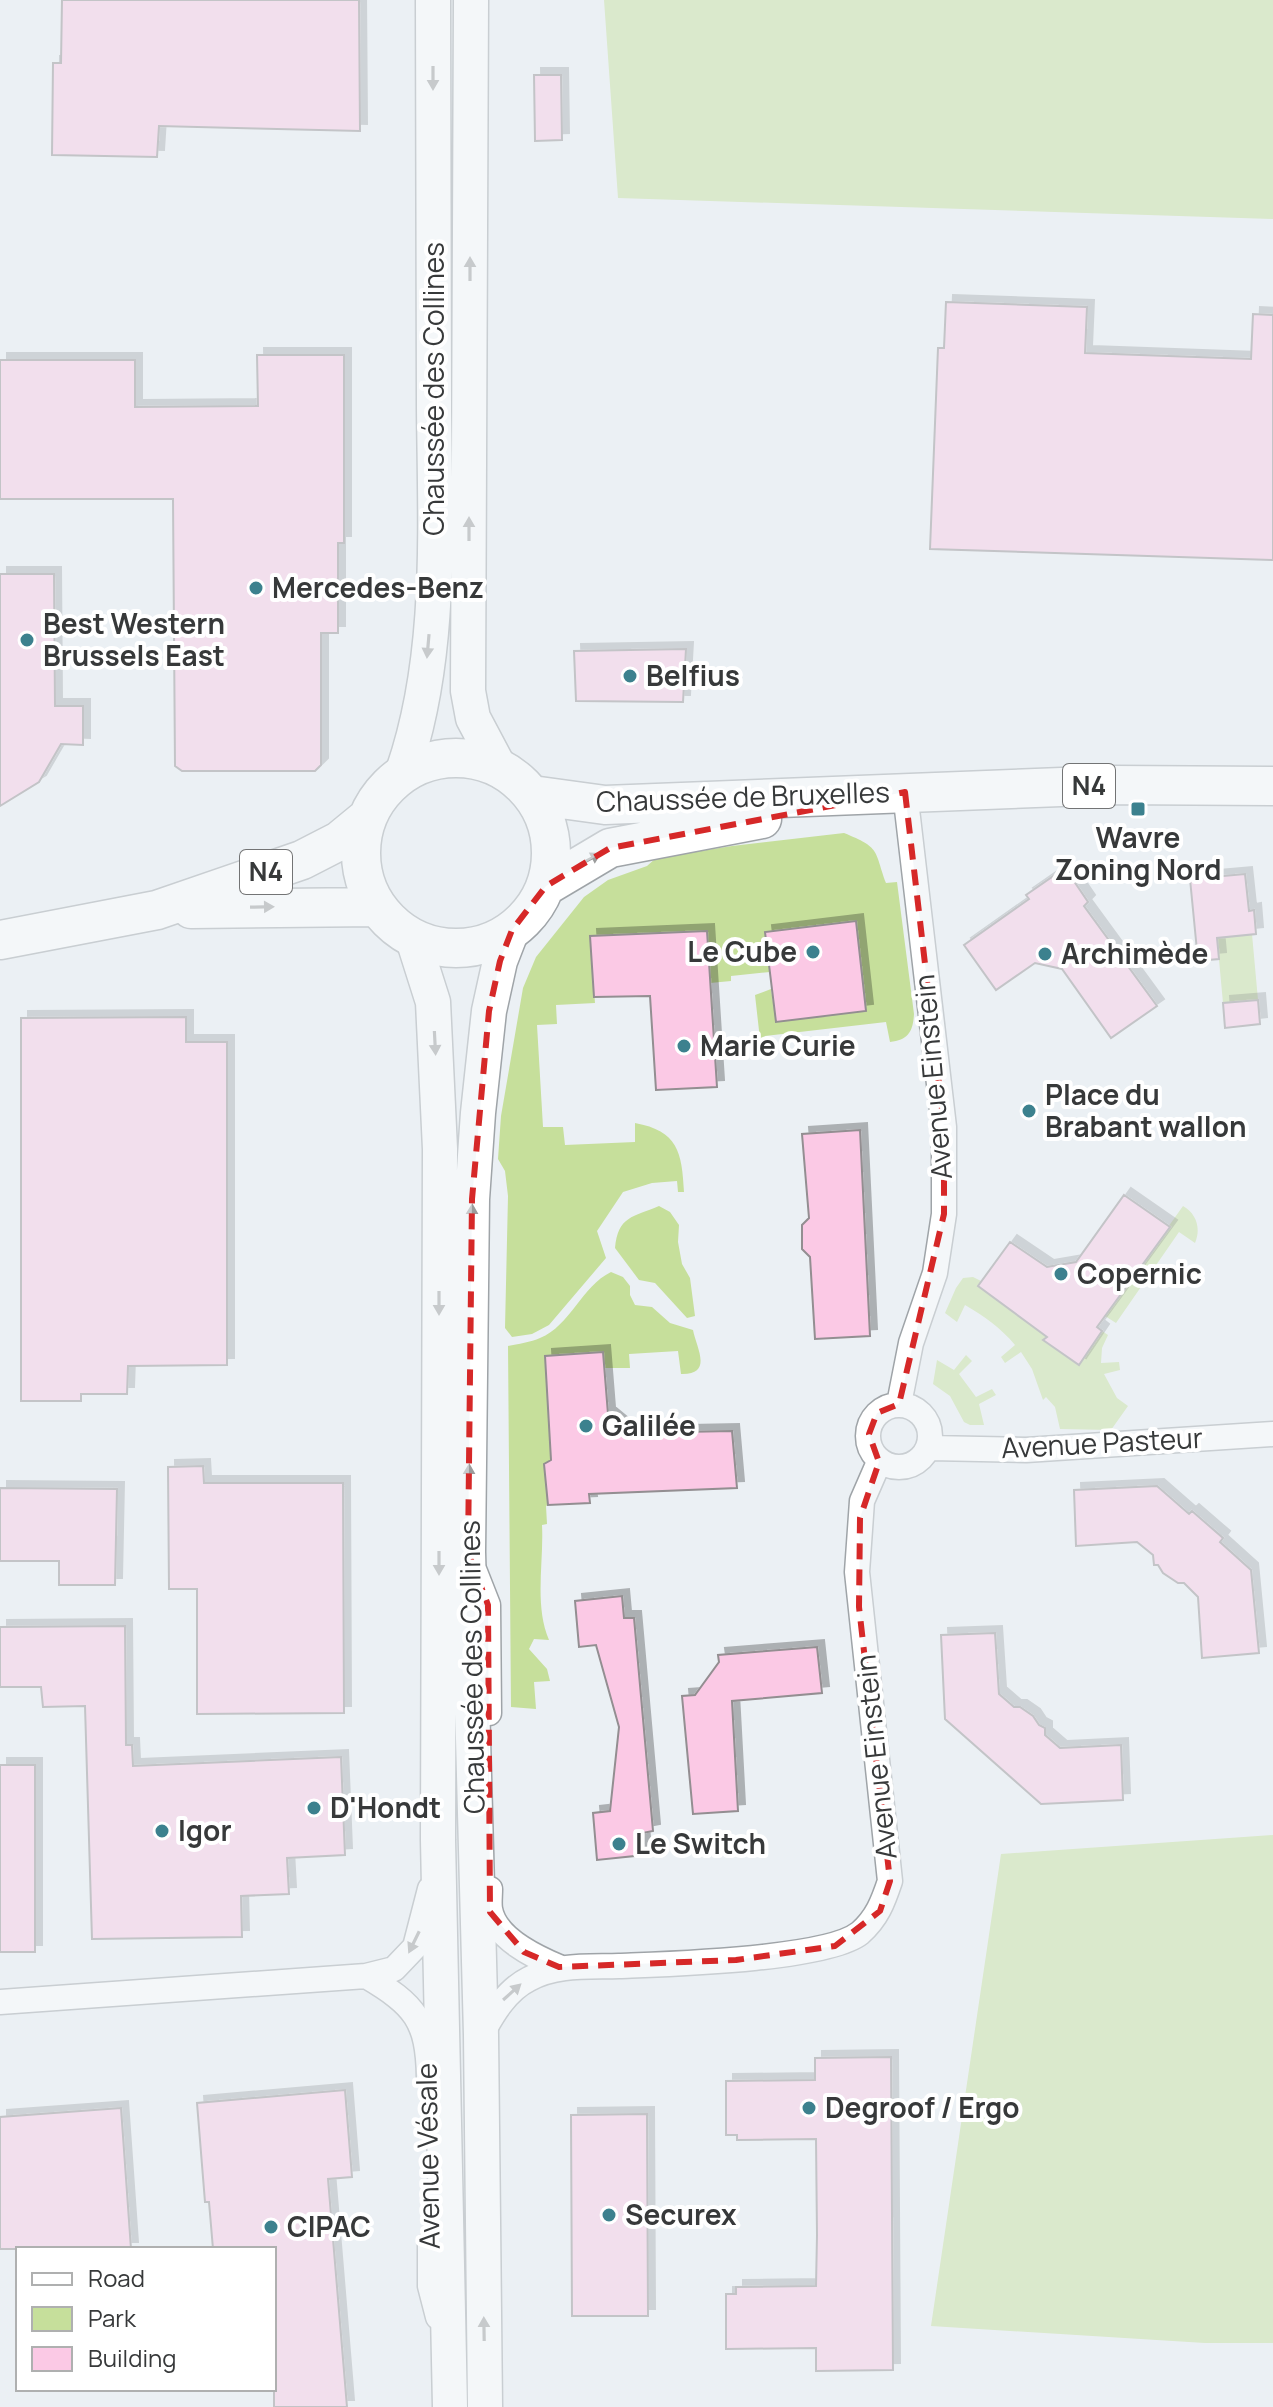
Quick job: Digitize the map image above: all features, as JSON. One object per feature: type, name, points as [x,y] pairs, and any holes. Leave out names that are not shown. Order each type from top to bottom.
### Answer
[{"type":"main road","name":"Chaussée des Collines","points":[[402,774],[412,745],[425,684],[435,561],[433,0]]},
{"type":"main road","name":"Chaussée des Collines","points":[[471,0],[468,691],[473,718],[499,767]]},
{"type":"main road","name":"Chaussée de Bruxelles","points":[[467,758],[499,767],[532,795],[547,823],[552,855],[546,886],[538,903],[512,930],[481,946],[446,949],[413,939],[399,931],[377,907],[364,879],[360,849],[367,818],[381,794],[402,774],[433,760],[467,758]]},
{"type":"main road","name":"Chaussée de Bruxelles","points":[[532,795],[605,805],[1113,785],[1273,786]]},
{"type":"main road","name":"Chaussée de Bruxelles","points":[[546,886],[610,848],[905,792]]},
{"type":"main road","name":"Chaussée de Bruxelles","points":[[0,940],[157,910],[302,860],[339,841],[367,818]]},
{"type":"main road","name":"Chaussée de Bruxelles","points":[[157,910],[377,907]]},
{"type":"main road","name":"Chaussée des Collines","points":[[485,2407],[481,2035],[468,1552],[472,1199],[489,1011],[500,961],[512,930]]},
{"type":"main road","name":"Chaussée des Collines","points":[[413,939],[433,1002],[440,1149],[438,1840],[450,2407]]},
{"type":"street","name":"Avenue Einstein","points":[[899,1404],[911,1343],[935,1273],[944,1214],[944,1127],[905,792]]},
{"type":"street","points":[[899,1404],[920,1412],[927,1423],[930,1448],[922,1458],[900,1468],[887,1467],[879,1462],[870,1447],[872,1421],[884,1407],[899,1404]]},
{"type":"street","name":"Avenue Pasteur","points":[[930,1448],[1026,1450],[1273,1434]]},
{"type":"street","name":"Avenue Einstein","points":[[481,2035],[504,1999],[528,1979],[559,1967],[736,1960],[835,1946],[859,1934],[880,1911],[890,1881],[857,1572],[862,1501],[879,1462]]},
{"type":"street","name":"Avenue Einstein","points":[[468,1552],[488,1605],[490,1912],[501,1929],[524,1952],[559,1967]]},
{"type":"street","points":[[0,2002],[366,1976],[394,1969],[415,1947],[429,1898],[438,1840]]},
{"type":"street","name":"Avenue Vésale","points":[[366,1976],[398,1995],[423,2025],[429,2071],[430,2286],[450,2360]]},
{"type":"highlighted area","points":[[905,792],[944,1127],[944,1214],[899,1404],[877,1413],[869,1434],[879,1462],[860,1518],[859,1607],[890,1881],[880,1911],[835,1946],[736,1960],[559,1967],[524,1952],[490,1912],[488,1605],[468,1552],[472,1199],[489,1011],[500,961],[512,930],[546,886],[610,848]]},
{"type":"green space","points":[[604,0],[1273,0],[1273,219],[618,198]]},
{"type":"green space","points":[[844,833],[864,842],[874,851],[886,883],[897,882],[914,1014],[908,1034],[890,1042],[886,1022],[765,1036],[767,1057],[762,1057],[755,995],[771,989],[776,1022],[866,1011],[855,921],[765,932],[770,972],[731,976],[731,981],[710,983],[707,931],[590,937],[595,1003],[556,1005],[557,1024],[537,1025],[543,1127],[563,1127],[565,1145],[635,1142],[635,1123],[661,1132],[669,1138],[679,1155],[684,1192],[678,1192],[677,1181],[652,1183],[623,1192],[597,1231],[606,1258],[549,1325],[532,1334],[512,1337],[505,1328],[508,1196],[505,1171],[498,1159],[501,1116],[523,988],[536,957],[584,897],[608,880],[647,866],[656,858]]},
{"type":"green space","points":[[1252,934],[1258,1000],[1223,1003],[1217,938]]},
{"type":"green space","points":[[659,1206],[670,1212],[679,1225],[678,1242],[682,1264],[690,1278],[695,1316],[687,1318],[655,1283],[639,1280],[615,1248],[619,1229],[628,1219]]},
{"type":"green space","points":[[1183,1206],[1192,1213],[1196,1222],[1198,1232],[1195,1243],[1179,1232],[1116,1323],[1105,1316]]},
{"type":"green space","points":[[611,1272],[623,1277],[630,1286],[635,1305],[652,1307],[670,1323],[693,1330],[700,1365],[691,1373],[681,1374],[678,1351],[629,1354],[630,1368],[604,1368],[602,1353],[545,1356],[551,1460],[544,1464],[548,1505],[547,1524],[542,1525],[541,1598],[544,1627],[549,1640],[534,1639],[529,1649],[547,1669],[550,1681],[534,1682],[536,1709],[511,1707],[508,1346],[533,1341],[560,1325],[592,1287]]},
{"type":"green space","points":[[973,1277],[981,1281],[978,1286],[1047,1337],[1044,1341],[1078,1365],[1102,1331],[1108,1335],[1102,1348],[1101,1363],[1119,1362],[1120,1370],[1104,1374],[1117,1398],[1128,1406],[1111,1430],[1060,1429],[1055,1407],[1046,1397],[1043,1400],[1032,1369],[1021,1352],[1005,1363],[1001,1357],[1015,1345],[1004,1333],[965,1305],[957,1322],[945,1313],[963,1278]]},
{"type":"green space","points":[[966,1355],[972,1361],[959,1374],[976,1397],[992,1389],[996,1395],[979,1404],[984,1425],[964,1422],[950,1396],[933,1384],[937,1360],[954,1370]]},
{"type":"green space","points":[[1273,1835],[1273,2343],[1205,2343],[931,2326],[1001,1854]]},
{"type":"building","points":[[62,0],[359,0],[360,131],[159,126],[157,157],[52,155],[53,63],[61,63]]},
{"type":"building","points":[[534,75],[561,75],[562,140],[535,141]]},
{"type":"building","points":[[946,302],[1087,307],[1085,353],[1251,359],[1253,314],[1273,315],[1273,560],[930,549],[938,348],[944,348]]},
{"type":"building","name":"Mercedes-Benz","points":[[257,355],[344,355],[344,543],[338,543],[338,633],[321,633],[321,765],[315,771],[182,771],[175,766],[173,499],[0,499],[0,360],[135,360],[135,407],[258,406]]},
{"type":"building","name":"Best Western Brussels East","points":[[0,574],[54,574],[55,706],[83,706],[83,745],[61,744],[39,782],[0,806]]},
{"type":"building","name":"Belfius","points":[[686,649],[683,702],[576,701],[574,651]]},
{"type":"building","name":"Archimède","points":[[1065,868],[1088,902],[1084,906],[1157,1006],[1111,1038],[1062,969],[1035,963],[996,990],[964,945],[1029,899],[1026,895]]},
{"type":"building","points":[[1245,874],[1249,911],[1254,910],[1256,934],[1217,938],[1219,959],[1198,961],[1190,879]]},
{"type":"building","name":"Le Cube","points":[[856,921],[866,1011],[776,1022],[765,932]]},
{"type":"building","name":"Marie Curie","points":[[707,931],[717,1087],[656,1090],[650,996],[594,997],[590,936]]},
{"type":"building","points":[[1258,1000],[1260,1024],[1225,1028],[1223,1003]]},
{"type":"building","points":[[186,1017],[186,1042],[227,1042],[227,1365],[128,1366],[127,1394],[81,1394],[81,1401],[21,1401],[21,1018]]},
{"type":"building","points":[[860,1130],[870,1336],[815,1339],[810,1257],[802,1249],[802,1225],[809,1218],[802,1134]]},
{"type":"building","name":"Copernic","points":[[1124,1195],[1170,1227],[1097,1327],[1102,1331],[1079,1365],[1043,1340],[1047,1337],[978,1286],[1010,1242],[1047,1267],[1076,1262]]},
{"type":"building","name":"Galilée","points":[[603,1352],[608,1414],[631,1433],[732,1431],[737,1488],[589,1494],[590,1503],[548,1505],[544,1464],[551,1460],[545,1356]]},
{"type":"building","points":[[203,1466],[204,1483],[343,1483],[344,1713],[197,1714],[197,1589],[169,1589],[168,1467]]},
{"type":"building","points":[[1157,1486],[1223,1538],[1220,1542],[1251,1570],[1259,1653],[1202,1658],[1198,1597],[1184,1583],[1178,1583],[1154,1565],[1153,1555],[1137,1542],[1076,1546],[1074,1490]]},
{"type":"building","points":[[0,1488],[117,1489],[115,1585],[59,1585],[59,1561],[0,1561]]},
{"type":"building","points":[[622,1596],[624,1618],[634,1618],[653,1831],[642,1833],[644,1855],[597,1860],[593,1813],[610,1811],[619,1727],[596,1645],[579,1647],[575,1601]]},
{"type":"building","points":[[125,1626],[126,1745],[132,1745],[133,1766],[341,1757],[345,1855],[287,1858],[289,1894],[241,1896],[242,1937],[92,1939],[85,1706],[43,1707],[41,1687],[0,1687],[0,1627]]},
{"type":"building","points":[[995,1633],[999,1694],[1014,1707],[1020,1707],[1033,1716],[1045,1728],[1045,1735],[1060,1748],[1121,1745],[1123,1800],[1041,1804],[945,1719],[941,1635]]},
{"type":"building","points":[[817,1647],[822,1693],[732,1701],[738,1811],[693,1814],[682,1696],[695,1695],[719,1662],[718,1655]]},
{"type":"building","points":[[0,1765],[35,1765],[35,1952],[0,1952]]},
{"type":"building","points":[[891,2057],[893,2370],[816,2371],[816,2348],[726,2349],[726,2294],[736,2294],[736,2287],[816,2286],[817,2235],[816,2139],[737,2140],[737,2135],[726,2135],[726,2081],[815,2080],[815,2058]]},
{"type":"building","name":"CIPAC","points":[[345,2090],[352,2177],[328,2179],[347,2407],[274,2407],[276,2247],[213,2247],[209,2202],[205,2202],[197,2103]]},
{"type":"building","points":[[121,2108],[131,2247],[0,2249],[0,2117]]},
{"type":"building","name":"Securex","points":[[647,2114],[648,2316],[572,2316],[571,2115]]},
{"type":"place","name":"Mercedes-Benz","points":[[256,588]]},
{"type":"place","name":"Best Western Brussels East","points":[[27,640]]},
{"type":"place","name":"Belfius","points":[[630,676]]},
{"type":"place","name":"Wavre Zoning Nord","points":[[1138,809]]},
{"type":"place","name":"Le Cube","points":[[813,952]]},
{"type":"place","name":"Archimède","points":[[1045,954]]},
{"type":"place","name":"Marie Curie","points":[[684,1046]]},
{"type":"place","name":"Place du Brabant wallon","points":[[1029,1111]]},
{"type":"place","name":"Copernic","points":[[1061,1274]]},
{"type":"place","name":"Galilée","points":[[586,1426]]},
{"type":"place","name":"D'Hondt","points":[[314,1808]]},
{"type":"place","name":"Igor","points":[[162,1831]]},
{"type":"place","name":"Le Switch","points":[[619,1844]]},
{"type":"place","name":"Degroof / Ergo","points":[[809,2108]]},
{"type":"place","name":"Securex","points":[[609,2215]]},
{"type":"place","name":"CIPAC","points":[[271,2227]]}]
